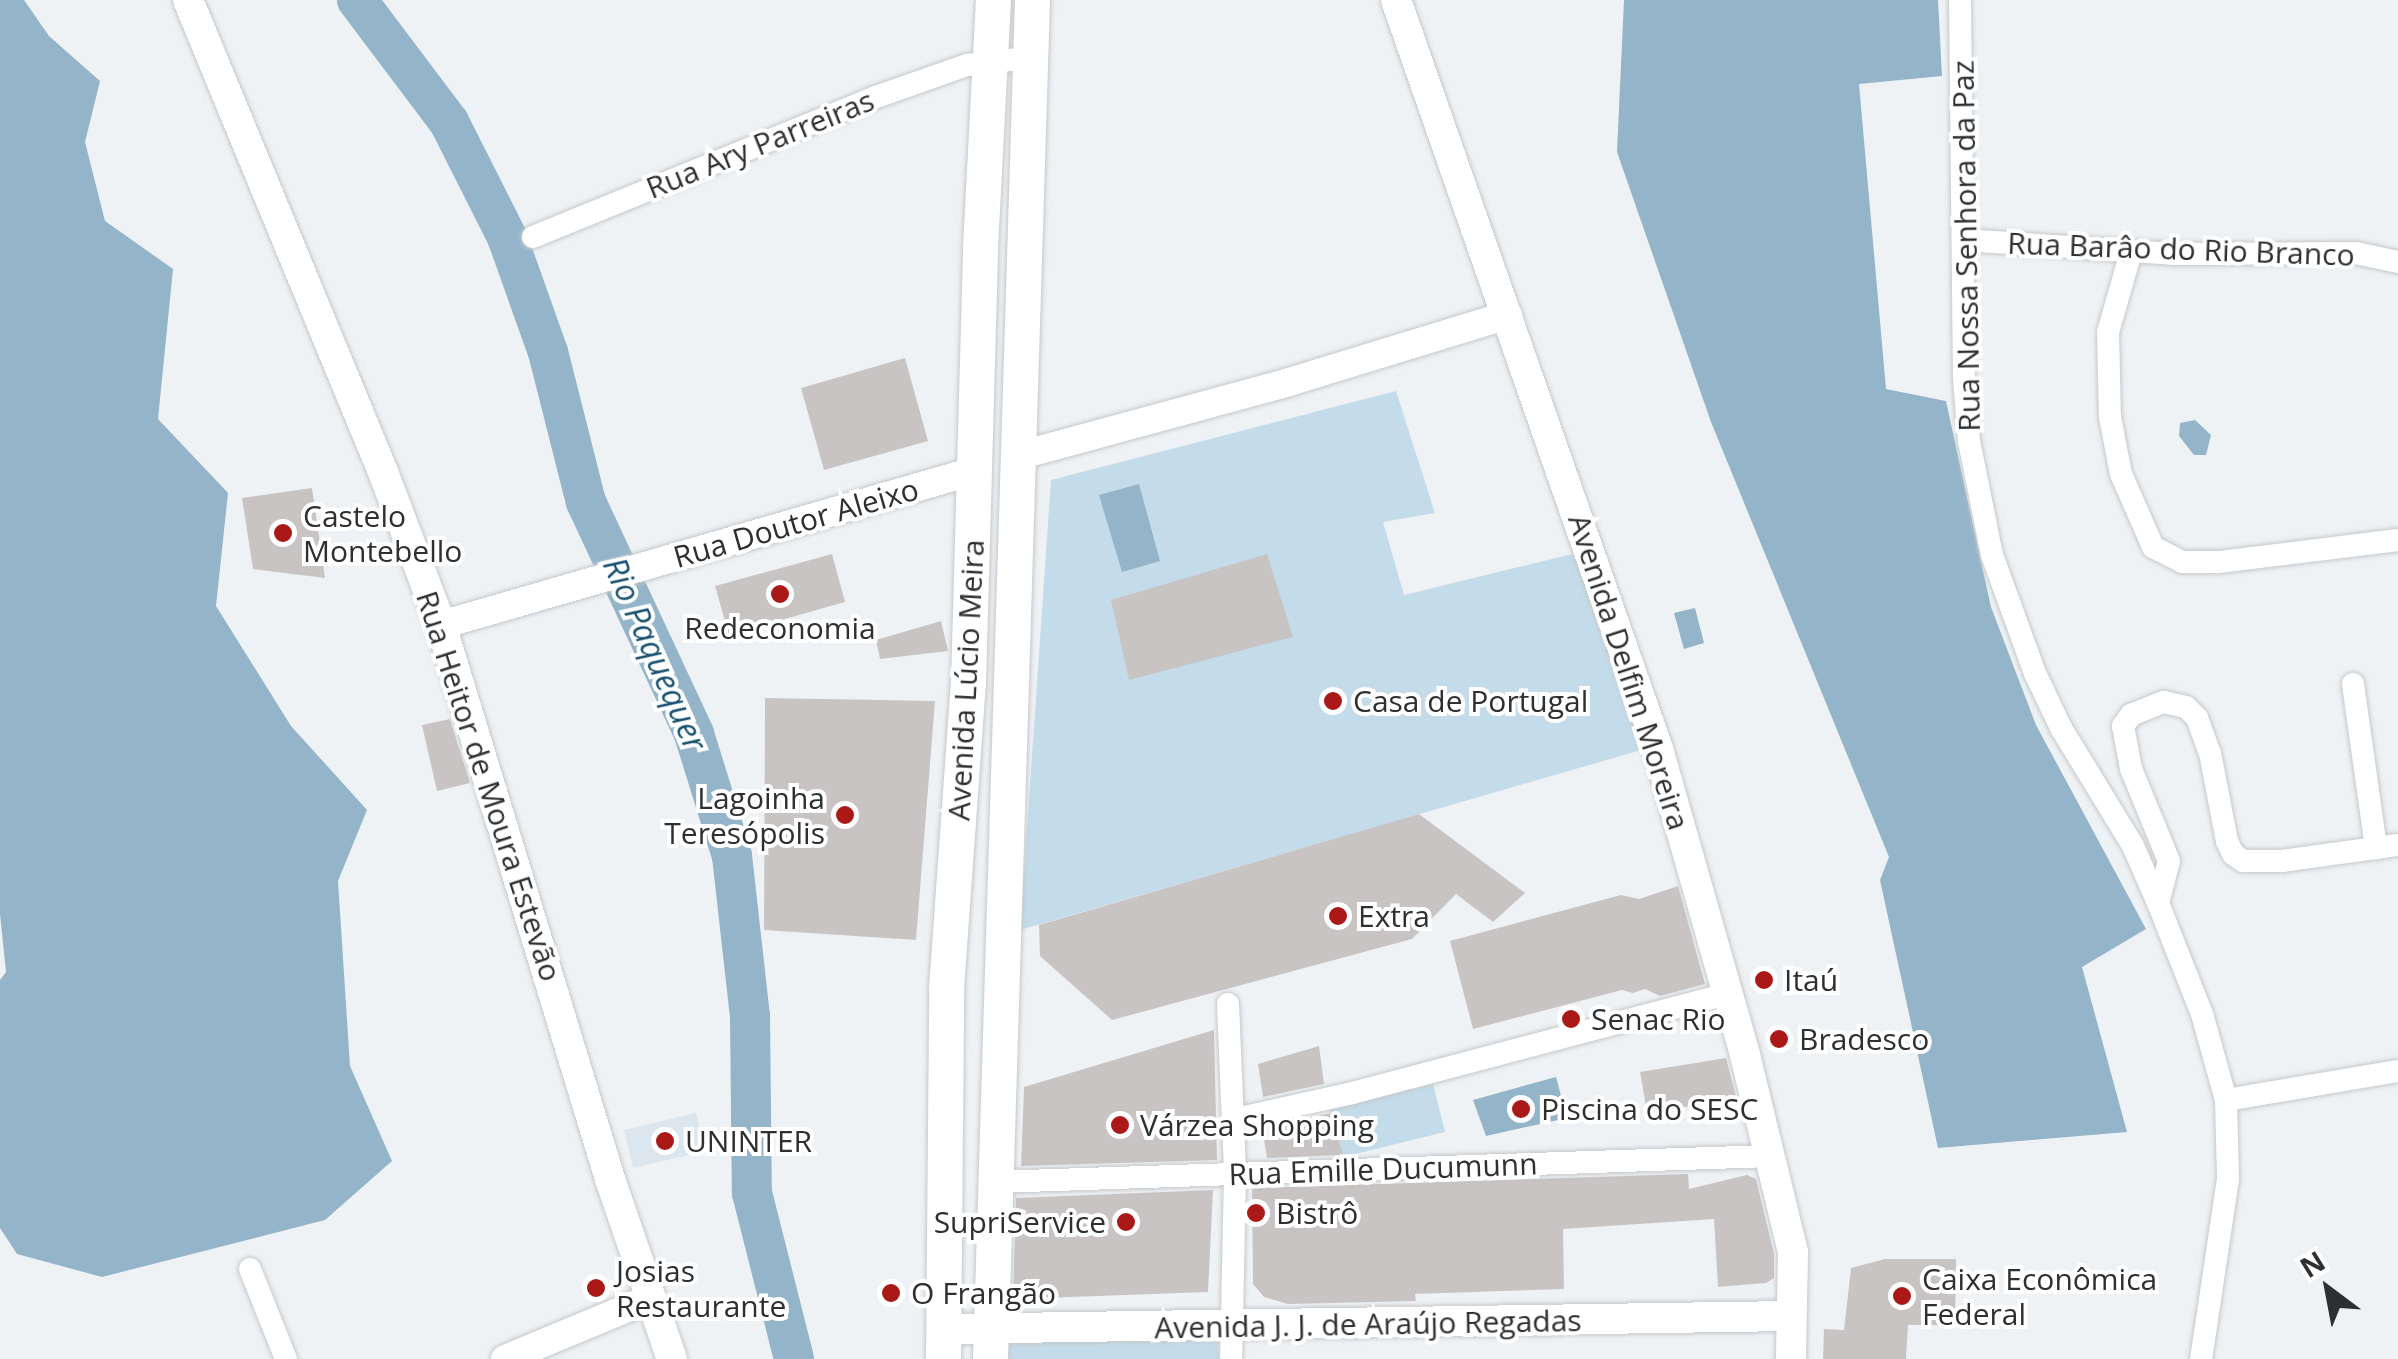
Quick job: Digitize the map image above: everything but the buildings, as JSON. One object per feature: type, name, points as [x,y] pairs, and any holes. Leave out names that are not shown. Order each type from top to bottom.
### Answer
[{"type":"main road","name":"Rua Heitor de Moura Estevão","points":[[188,0],[383,472],[441,626],[648,1300],[672,1359]]},
{"type":"main road","name":"Avenida Lúcio Meira","points":[[944,1344],[946,988],[977,470],[980,248],[992,0]]},
{"type":"main road","name":"Avenida Lúcio Meira","points":[[991,1344],[1032,0]]},
{"type":"main road","name":"Avenida Delfim Moreira","points":[[1396,0],[1658,749],[1794,1252],[1791,1359]]},
{"type":"main road","name":"Avenida J. J. de Araújo Regadas","points":[[944,1344],[1232,1327],[1792,1316]]},
{"type":"street","name":"Rua Nossa Senhora da Paz","points":[[1960,0],[1962,323],[1969,441],[2002,592],[2061,728],[2145,873],[2202,1014],[2226,1100],[2228,1180],[2201,1359]]},
{"type":"street","name":"Rua Ary Parreiras","points":[[533,237],[876,97],[990,60],[1028,58]]},
{"type":"street","name":"Rua Barâo do Rio Branco","points":[[1964,240],[2131,252],[2356,253],[2398,262]]},
{"type":"street","points":[[2131,252],[2108,332],[2110,417],[2120,474],[2154,547],[2182,562],[2220,562],[2398,540]]},
{"type":"street","points":[[1021,455],[1290,382],[1508,315]]},
{"type":"street","name":"Rua Doutor Aleixo","points":[[441,626],[977,470]]},
{"type":"street","points":[[2158,903],[2169,861],[2132,769],[2123,726],[2131,715],[2164,702],[2186,707],[2201,727],[2233,854],[2255,862],[2387,847],[2353,684]]},
{"type":"street","points":[[1234,1119],[1352,1093],[1727,994]]},
{"type":"street","points":[[1228,1004],[1235,1174],[1232,1359]]},
{"type":"street","points":[[2226,1100],[2398,1070]]},
{"type":"street","name":"Rua Emille Ducumunn","points":[[995,1182],[1770,1156]]},
{"type":"street","points":[[250,1270],[286,1359]]},
{"type":"street","points":[[505,1359],[648,1300]]},
{"type":"shaded area","points":[[0,0],[24,0],[49,36],[100,81],[85,142],[105,221],[173,269],[158,419],[228,493],[216,606],[291,726],[367,810],[338,881],[350,1066],[392,1161],[325,1220],[102,1277],[17,1254],[0,1228],[0,980],[6,972],[0,914]]},
{"type":"shaded area","points":[[1624,0],[1938,0],[1942,76],[1859,84],[1886,389],[1946,401],[1991,607],[2036,725],[2146,929],[2082,967],[2127,1132],[1938,1148],[1880,880],[1889,857],[1711,422],[1617,152]]},
{"type":"shaded area","name":"Casa de Portugal","points":[[1396,391],[1435,513],[1383,522],[1404,595],[1581,552],[1648,748],[1020,930],[1051,480]]},
{"type":"shaded area","points":[[2195,420],[2211,435],[2206,455],[2194,455],[2179,436],[2180,423]]},
{"type":"shaded area","points":[[1139,484],[1160,561],[1122,572],[1099,495]]},
{"type":"shaded area","points":[[1695,608],[1704,643],[1684,649],[1674,613]]},
{"type":"shaded area","name":"Piscina do SESC","points":[[1556,1077],[1567,1118],[1486,1136],[1473,1100]]},
{"type":"shaded area","points":[[1433,1084],[1445,1132],[1343,1157],[1330,1110]]},
{"type":"shaded area","name":"UNINTER","points":[[696,1113],[706,1151],[633,1168],[624,1130]]},
{"type":"shaded area","points":[[998,1335],[1218,1336],[1219,1359],[998,1359]]},
{"type":"waterway","name":"Rio Paquequer","points":[[357,0],[449,122],[507,237],[548,352],[586,502],[694,734],[732,856],[750,1016],[752,1193],[794,1359]]},
{"type":"place","name":"Castelo Montebello","points":[[283,533]]},
{"type":"place","name":"Redeconomia","points":[[780,594]]},
{"type":"place","name":"Casa de Portugal","points":[[1333,701]]},
{"type":"place","name":"Lagoinha Teresópolis","points":[[845,815]]},
{"type":"place","name":"Extra","points":[[1338,916]]},
{"type":"place","name":"Itaú","points":[[1764,980]]},
{"type":"place","name":"Senac Rio","points":[[1571,1019]]},
{"type":"place","name":"Bradesco","points":[[1779,1039]]},
{"type":"place","name":"Piscina do SESC","points":[[1521,1109]]},
{"type":"place","name":"Várzea Shopping","points":[[1120,1125]]},
{"type":"place","name":"UNINTER","points":[[665,1141]]},
{"type":"place","name":"Bistrô","points":[[1256,1213]]},
{"type":"place","name":"SupriService","points":[[1126,1222]]},
{"type":"place","name":"Josias Restaurante","points":[[596,1288]]},
{"type":"place","name":"O Frangão","points":[[891,1293]]},
{"type":"place","name":"Caixa Econômica Federal","points":[[1902,1296]]}]
